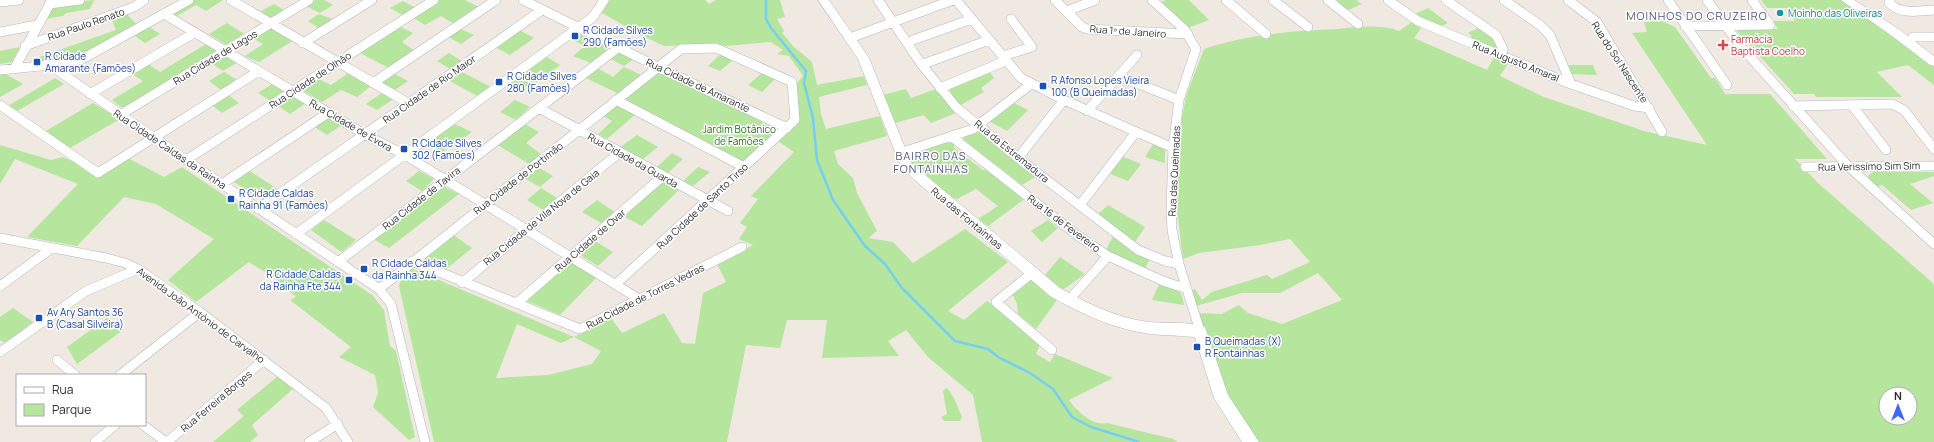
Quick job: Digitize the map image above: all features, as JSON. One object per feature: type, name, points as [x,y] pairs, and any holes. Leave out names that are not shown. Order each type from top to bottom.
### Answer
[{"type":"street","points":[[0,2],[19,0]]},
{"type":"street","points":[[14,69],[50,2],[80,0]]},
{"type":"street","name":"Rua Paulo Renato","points":[[25,46],[134,7],[144,0]]},
{"type":"street","points":[[0,70],[67,64],[84,58],[189,0]]},
{"type":"street","points":[[231,0],[408,103]]},
{"type":"street","points":[[241,5],[249,0]]},
{"type":"street","name":"Rua Cidade de Lagos","points":[[120,115],[309,0]]},
{"type":"street","points":[[303,43],[372,0]]},
{"type":"street","name":"Rua Cidade de Olhão","points":[[186,160],[434,0]]},
{"type":"street","points":[[373,83],[496,0]]},
{"type":"street","name":"Rua Cidade de Amarante","points":[[522,0],[787,128]]},
{"type":"street","points":[[296,234],[579,28],[593,17],[604,0]]},
{"type":"street","name":"Rua das Fontaínhas","points":[[823,0],[863,58],[906,166],[1055,292],[1069,300],[1106,318],[1133,325],[1200,331]]},
{"type":"street","name":"Rua da Estremadura","points":[[878,0],[922,65],[956,108],[1018,158],[1138,250],[1165,261],[1179,264]]},
{"type":"street","points":[[850,38],[954,0],[972,19],[1021,78],[1087,111],[1173,148]]},
{"type":"street","name":"Rua 1º de Janeiro","points":[[1055,0],[1082,27],[1087,29],[1188,34]]},
{"type":"street","points":[[1067,11],[1095,0]]},
{"type":"street","points":[[1152,0],[1188,34]]},
{"type":"street","points":[[1226,0],[1266,34]]},
{"type":"street","points":[[1273,0],[1308,27]]},
{"type":"street","name":"Rua Augusto Amaral","points":[[1388,0],[1418,21],[1502,56],[1571,84],[1634,106],[1649,108]]},
{"type":"street","points":[[1446,0],[1496,35],[1503,49],[1502,56]]},
{"type":"street","points":[[1504,0],[1541,26],[1550,35],[1571,84]]},
{"type":"street","name":"Rua do Sol Nascente","points":[[1568,0],[1586,12],[1597,22],[1662,132]]},
{"type":"street","points":[[1668,0],[1727,85]]},
{"type":"street","points":[[1707,0],[1742,48],[1848,166],[1934,244]]},
{"type":"street","points":[[1685,26],[1770,25],[1752,0]]},
{"type":"street","points":[[1846,0],[1896,33],[1934,62]]},
{"type":"street","points":[[1858,0],[1934,52]]},
{"type":"street","points":[[1890,0],[1890,4],[1897,9],[1934,10]]},
{"type":"street","points":[[1331,1],[1358,24]]},
{"type":"street","name":"Rua Cidade de Rio Maior","points":[[258,209],[542,10]]},
{"type":"street","name":"Rua Cidade de Évora","points":[[164,14],[328,113],[405,155],[639,299]]},
{"type":"street","points":[[913,40],[972,19]]},
{"type":"street","points":[[940,88],[1003,62],[1006,55],[1032,47],[1011,19]]},
{"type":"street","points":[[0,32],[38,24]]},
{"type":"street","points":[[90,94],[194,33]]},
{"type":"street","name":"Rua das Queimadas","points":[[1188,34],[1195,42],[1196,49],[1180,100],[1173,148],[1171,209],[1172,230],[1179,264],[1221,398],[1251,442]]},
{"type":"street","points":[[1913,37],[1934,37]]},
{"type":"street","points":[[926,63],[989,40]]},
{"type":"street","name":"Rua Cidade de Tavira","points":[[338,262],[619,47]]},
{"type":"street","name":"Rua Cidade de Portimão","points":[[379,289],[681,50],[716,48],[792,82],[795,120],[787,128]]},
{"type":"street","points":[[1087,111],[1137,55]]},
{"type":"street","name":"Rua Cidade Caldas da Rainha","points":[[50,65],[186,160],[379,289],[391,304],[425,442]]},
{"type":"street","points":[[0,105],[98,173],[259,71]]},
{"type":"street","points":[[1119,76],[1180,100]]},
{"type":"street","points":[[900,153],[952,137],[979,126],[1031,84]]},
{"type":"street","points":[[616,100],[744,167]]},
{"type":"street","points":[[1018,158],[1064,100]]},
{"type":"street","points":[[1852,104],[1886,150]]},
{"type":"street","points":[[1793,106],[1886,104],[1898,107],[1904,110],[1934,149]]},
{"type":"street","name":"Rua Cidade da Guarda","points":[[539,108],[728,211]]},
{"type":"street","points":[[222,184],[328,113]]},
{"type":"street","name":"Rua Cidade de Santo Tirso","points":[[616,284],[787,128]]},
{"type":"street","points":[[1080,205],[1136,132]]},
{"type":"street","name":"Rua 16 de Fevereiro","points":[[952,137],[1077,235],[1108,256],[1163,281],[1187,289]]},
{"type":"street","name":"Rua Cidade de Vila Nova de Gaia","points":[[462,282],[620,152]]},
{"type":"street","name":"Rua Verissímo Sim Sim","points":[[1805,167],[1934,166]]},
{"type":"street","name":"Rua Cidade de Ovar","points":[[517,303],[663,176]]},
{"type":"street","name":"Avenida João António de Carvalho","points":[[0,238],[106,258],[125,263],[138,269],[200,312],[326,408],[338,424],[348,442]]},
{"type":"street","name":"Rua Cidade de Torres Vedras","points":[[412,262],[580,328],[742,247]]},
{"type":"street","points":[[0,286],[52,248]]},
{"type":"street","points":[[1069,300],[1108,256]]},
{"type":"street","points":[[0,352],[86,291],[138,269]]},
{"type":"street","points":[[1032,273],[996,302],[1052,350]]},
{"type":"street","points":[[121,374],[200,312]]},
{"type":"street","points":[[56,360],[74,374]]},
{"type":"street","name":"Rua Ferreira Borges","points":[[167,442],[264,360]]},
{"type":"street","points":[[309,442],[338,424]]},
{"type":"street","points":[[95,442],[114,426]]},
{"type":"street","points":[[143,426],[167,442]]},
{"type":"green space","points":[[94,0],[90,9],[44,19],[54,4]]},
{"type":"green space","points":[[192,0],[223,0],[206,11],[196,5],[177,16],[173,13]]},
{"type":"green space","points":[[315,0],[324,0],[333,5],[320,13],[306,6]]},
{"type":"green space","points":[[439,0],[465,0],[479,7],[454,24],[441,16],[425,25],[412,17]]},
{"type":"green space","points":[[610,0],[705,0],[709,4],[716,0],[780,0],[785,17],[777,19],[784,31],[782,33],[793,46],[812,62],[817,85],[864,76],[867,85],[819,97],[821,114],[826,129],[880,116],[887,136],[834,151],[838,164],[853,178],[857,193],[877,231],[868,238],[893,242],[913,263],[965,229],[1008,262],[948,311],[964,320],[987,301],[1040,344],[1036,354],[1050,362],[1055,354],[1113,378],[1069,400],[1085,417],[1096,422],[1107,423],[1173,439],[1178,442],[982,442],[973,395],[928,357],[906,330],[888,341],[899,356],[822,358],[827,320],[787,320],[780,348],[746,345],[727,442],[434,442],[399,286],[402,275],[410,268],[574,337],[611,318],[622,333],[664,313],[682,343],[695,344],[703,293],[726,282],[717,264],[753,245],[739,239],[747,227],[740,223],[758,199],[751,196],[794,152],[778,141],[799,120],[797,83],[803,76],[789,56],[777,54],[783,50],[771,42],[726,46],[716,44],[664,46],[602,13]],"holes":[[[517,324],[561,343],[574,337],[601,351],[592,364],[548,375],[496,378]]]},
{"type":"green space","points":[[1166,0],[1189,0],[1209,20],[1188,28],[1159,3]]},
{"type":"green space","points":[[1337,0],[1356,0],[1362,4],[1346,11],[1338,5]]},
{"type":"green space","points":[[1761,0],[1840,0],[1879,25],[1934,66],[1934,85],[1908,65],[1877,72],[1902,97],[1816,97],[1814,94],[1794,94],[1737,31],[1740,29],[1778,29],[1773,21],[1795,21],[1786,8],[1767,8]]},
{"type":"green space","points":[[403,1],[416,8],[404,16],[390,8]]},
{"type":"green space","points":[[274,4],[286,11],[271,19],[261,11]]},
{"type":"green space","points":[[1428,8],[1448,23],[1439,27],[1413,15]]},
{"type":"green space","points":[[126,13],[138,26],[81,56],[34,62],[31,60],[116,30],[111,18]]},
{"type":"green space","points":[[319,14],[335,20],[320,29],[308,21]]},
{"type":"green space","points":[[1660,20],[1675,27],[1711,78],[1715,78],[1725,94],[1770,94],[1827,159],[1795,159],[1819,184],[1934,284],[1934,442],[1256,442],[1227,399],[1198,313],[1222,314],[1239,305],[1248,313],[1282,324],[1342,300],[1318,273],[1280,293],[1242,293],[1196,306],[1192,290],[1195,289],[1202,300],[1212,292],[1267,275],[1272,279],[1310,262],[1290,239],[1260,245],[1199,253],[1183,259],[1177,210],[1182,118],[1186,96],[1204,49],[1237,40],[1287,32],[1369,27],[1385,27],[1399,31],[1412,22],[1422,27],[1414,38],[1487,70],[1494,57],[1509,62],[1500,76],[1544,97],[1644,131],[1707,145],[1632,33],[1647,32],[1644,22]]},
{"type":"green space","points":[[227,23],[246,35],[227,45],[209,34]]},
{"type":"green space","points":[[148,26],[160,34],[145,43],[132,34]]},
{"type":"green space","points":[[399,26],[413,33],[402,42],[415,51],[389,68],[358,52]]},
{"type":"green space","points":[[1480,27],[1493,36],[1497,48],[1495,49],[1472,40],[1471,35],[1468,33]]},
{"type":"green space","points":[[269,28],[294,40],[259,62],[245,56],[263,44],[252,38]]},
{"type":"green space","points":[[459,28],[474,35],[461,44],[447,36]]},
{"type":"green space","points":[[519,30],[534,38],[510,55],[495,47]]},
{"type":"green space","points":[[578,33],[609,48],[591,63],[573,56],[585,46],[570,39]]},
{"type":"green space","points":[[206,44],[219,50],[126,107],[121,107],[112,100],[143,81],[130,73],[147,63],[160,72]]},
{"type":"green space","points":[[20,47],[12,62],[0,64],[0,51]]},
{"type":"green space","points":[[620,49],[635,58],[624,66],[609,58]]},
{"type":"green space","points":[[449,53],[463,62],[452,70],[437,61]]},
{"type":"green space","points":[[722,53],[734,59],[720,71],[708,66]]},
{"type":"green space","points":[[226,55],[238,62],[223,71],[211,63]]},
{"type":"green space","points":[[547,57],[560,65],[525,91],[511,83]]},
{"type":"green space","points":[[1568,65],[1593,65],[1597,75],[1571,74]]},
{"type":"green space","points":[[624,67],[641,75],[619,94],[584,77],[597,68],[613,77]]},
{"type":"green space","name":"Jardim Botânico de Famões","points":[[658,70],[778,130],[744,162],[624,99]]},
{"type":"green space","points":[[460,71],[491,87],[479,97],[448,80]]},
{"type":"green space","points":[[989,71],[994,78],[981,88],[984,92],[959,106],[948,87]]},
{"type":"green space","points":[[224,72],[237,80],[221,90],[209,81]]},
{"type":"green space","points":[[350,72],[371,86],[357,97],[341,90],[322,102],[302,90],[317,78],[331,85]]},
{"type":"green space","points":[[4,73],[23,84],[0,97],[0,74]]},
{"type":"green space","points":[[393,73],[408,81],[395,90],[381,83]]},
{"type":"green space","points":[[762,73],[775,79],[762,92],[748,85]]},
{"type":"green space","points":[[55,78],[64,84],[17,111],[8,106]]},
{"type":"green space","points":[[274,83],[287,91],[271,101],[258,93]]},
{"type":"green space","points":[[906,89],[911,98],[936,89],[956,113],[931,123],[924,115],[895,123],[883,95]]},
{"type":"green space","points":[[383,92],[395,98],[377,110],[366,104]]},
{"type":"green space","points":[[227,94],[239,103],[222,113],[210,104]]},
{"type":"green space","points":[[293,95],[306,103],[290,114],[277,105]]},
{"type":"green space","points":[[515,100],[530,107],[516,120],[500,112]]},
{"type":"green space","points":[[1012,102],[1028,110],[1007,131],[989,121]]},
{"type":"green space","points":[[93,103],[120,119],[70,148],[46,131]]},
{"type":"green space","points":[[615,104],[636,114],[607,139],[598,134],[612,121],[601,115]]},
{"type":"green space","points":[[328,116],[342,125],[327,135],[313,126]]},
{"type":"green space","points":[[523,123],[539,132],[526,143],[541,154],[529,164],[496,144]]},
{"type":"green space","points":[[455,124],[472,132],[442,152],[426,144]]},
{"type":"green space","points":[[979,132],[1037,176],[1022,185],[963,139],[966,136]]},
{"type":"green space","points":[[637,135],[658,147],[643,159],[619,148]]},
{"type":"green space","points":[[946,142],[954,143],[954,148],[983,170],[988,169],[1026,198],[988,226],[978,219],[998,206],[976,189],[957,199],[952,198],[912,164],[911,154]]},
{"type":"green space","points":[[1154,143],[1165,149],[1165,163],[1145,157]]},
{"type":"green space","points":[[0,145],[51,160],[63,157],[98,173],[124,156],[164,177],[182,167],[372,295],[384,310],[390,346],[396,351],[415,437],[409,440],[373,407],[378,393],[375,375],[339,357],[351,347],[290,300],[296,297],[273,277],[249,262],[196,302],[168,280],[214,239],[156,204],[124,197],[77,246],[27,237],[78,184],[15,159],[0,184]]},
{"type":"green space","points":[[672,153],[683,159],[668,173],[657,167]]},
{"type":"green space","points":[[1121,156],[1141,164],[1128,181],[1108,173]]},
{"type":"green space","points":[[536,166],[553,176],[540,187],[522,177]]},
{"type":"green space","points":[[698,167],[710,172],[693,186],[683,181]]},
{"type":"green space","points":[[248,170],[279,190],[262,200],[234,182]]},
{"type":"green space","points":[[419,171],[434,179],[422,191],[406,181]]},
{"type":"green space","points":[[1873,172],[1934,172],[1934,176],[1910,184],[1933,203],[1911,210],[1882,185],[1876,187],[1870,181],[1868,176]]},
{"type":"green space","points":[[664,181],[680,189],[642,226],[623,216]]},
{"type":"green space","points":[[445,187],[459,194],[389,248],[373,239],[441,188]]},
{"type":"green space","points":[[541,188],[557,198],[543,210],[527,200]]},
{"type":"green space","points":[[597,200],[615,212],[601,223],[582,212]]},
{"type":"green space","points":[[1108,205],[1145,227],[1135,242],[1098,214]]},
{"type":"green space","points":[[324,220],[356,240],[343,251],[340,251],[311,230]]},
{"type":"green space","points":[[1048,220],[1058,228],[1042,242],[1031,231]]},
{"type":"green space","points":[[452,234],[472,248],[445,270],[422,260]]},
{"type":"green space","points":[[1114,234],[1150,258],[1145,269],[1106,250]]},
{"type":"green space","points":[[595,241],[613,252],[598,266],[580,255]]},
{"type":"green space","points":[[1060,257],[1085,274],[1064,289],[1058,287],[1045,275]]},
{"type":"green space","points":[[567,263],[572,263],[597,277],[560,315],[527,301],[528,297]]},
{"type":"green space","points":[[1032,280],[1057,300],[1036,329],[1018,314],[1017,304],[1012,293]]},
{"type":"green space","points":[[1160,282],[1177,289],[1183,299],[1184,305],[1152,300]]},
{"type":"green space","points":[[13,308],[33,322],[5,343],[0,340],[0,317]]},
{"type":"green space","points":[[107,318],[123,330],[77,364],[67,347]]},
{"type":"green space","points":[[278,376],[293,389],[252,425],[258,435],[250,442],[213,442],[244,416],[237,410]]},
{"type":"green space","points":[[947,388],[953,396],[962,417],[960,421],[944,421],[941,417],[947,414],[943,391]]},
{"type":"waterway","points":[[766,0],[766,19],[771,28],[806,71],[804,83],[813,118],[817,160],[833,200],[865,246],[885,264],[902,288],[955,341],[988,349],[998,357],[1030,373],[1053,389],[1072,417],[1091,427],[1139,442]]},
{"type":"place","name":"Moinho das Oliveiras","points":[[1780,13]]},
{"type":"place","name":"R Cidade Silves 290 (Famões)","points":[[575,36]]},
{"type":"place","name":"Farmácia Baptista Coelho","points":[[1723,45]]},
{"type":"place","name":"R Cidade Amarante (Famões)","points":[[37,62]]},
{"type":"place","name":"R Cidade Silves 280 (Famões)","points":[[499,82]]},
{"type":"place","name":"R Afonso Lopes Vieira 100 (B Queimadas)","points":[[1043,86]]},
{"type":"place","name":"R Cidade Silves 302 (Famões)","points":[[404,149]]},
{"type":"place","name":"R Cidade Caldas Rainha 91 (Famões)","points":[[231,199]]},
{"type":"place","name":"R Cidade Caldas da Rainha 344","points":[[364,269]]},
{"type":"place","name":"R Cidade Caldas da Rainha Fte 344","points":[[349,280]]},
{"type":"place","name":"Av Ary Santos 36 B (Casal Silveira)","points":[[39,318]]},
{"type":"place","name":"B Queimadas (X) R Fontainhas","points":[[1197,347]]},
{"type":"district","name":"MOINHOS DO CRUZEIRO","points":[[1697,15]]},
{"type":"district","name":"BAIRRO DAS FONTAÍNHAS","points":[[931,161]]}]
